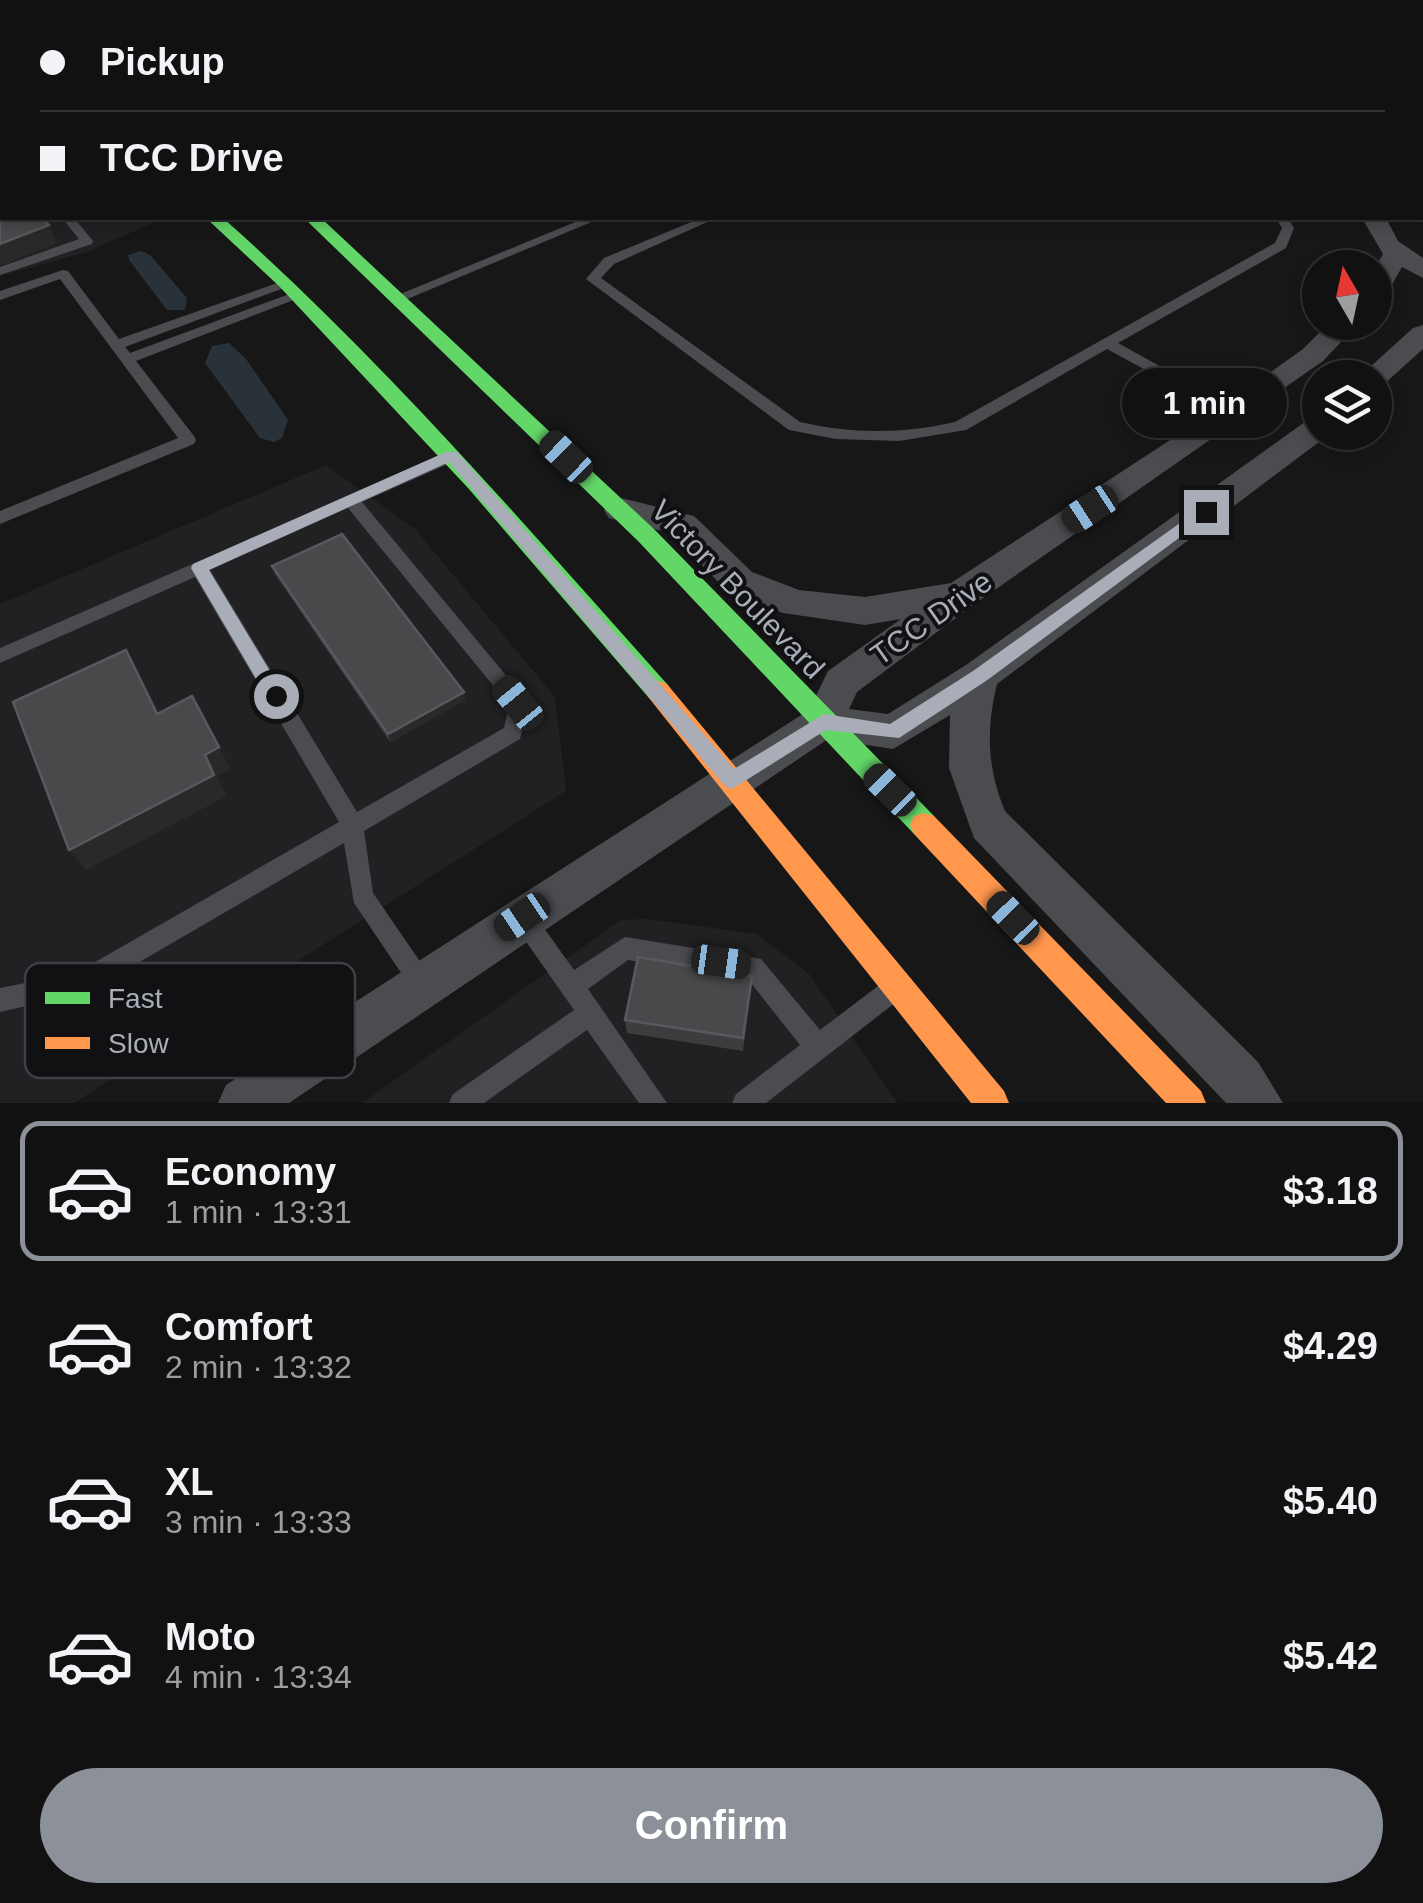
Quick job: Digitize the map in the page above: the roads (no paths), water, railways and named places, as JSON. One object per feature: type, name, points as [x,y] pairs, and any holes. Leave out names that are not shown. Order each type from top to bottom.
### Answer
[{"type":"main road","points":[[216,220],[291,290],[452,456],[732,780],[992,1103]]},
{"type":"main road","name":"Victory Boulevard","points":[[314,220],[621,510],[1189,1103]]},
{"type":"street","points":[[1373,220],[1397,252],[1423,270]]},
{"type":"street","points":[[1392,261],[1397,252]]},
{"type":"street","points":[[1392,361],[1423,334]]},
{"type":"street","name":"TCC Drive","points":[[824,722],[842,682],[960,595],[1220,422],[1328,340]]},
{"type":"street","points":[[355,1029],[824,722],[893,732],[980,676],[1302,439]]},
{"type":"street","points":[[621,510],[682,524],[739,581],[796,603],[865,611],[960,595]]},
{"type":"street","points":[[980,676],[966,722],[968,777],[989,824],[1240,1080],[1257,1103]]},
{"type":"street","points":[[244,1103],[281,1078]]},
{"type":"lane","points":[[0,271],[86,241],[70,220]]},
{"type":"lane","points":[[400,297],[590,220]]},
{"type":"lane","points":[[705,220],[609,261],[592,279],[796,426],[829,435],[918,438],[960,426],[1281,245],[1288,228],[1283,220]]},
{"type":"lane","points":[[0,296],[63,274],[188,440],[0,518]]},
{"type":"lane","points":[[116,345],[291,290]]},
{"type":"lane","points":[[127,359],[291,290]]},
{"type":"lane","points":[[1107,344],[1178,382],[1220,422]]},
{"type":"lane","points":[[0,656],[452,456]]},
{"type":"lane","points":[[116,963],[513,733],[518,703],[352,500]]},
{"type":"lane","points":[[199,568],[352,824],[362,896],[422,984]]},
{"type":"lane","points":[[522,917],[654,1103]]},
{"type":"lane","points":[[571,986],[625,948],[754,967],[818,1047]]},
{"type":"lane","points":[[745,1103],[898,986]]},
{"type":"lane","points":[[0,1000],[25,995]]},
{"type":"lane","points":[[462,1103],[590,1013]]}]
